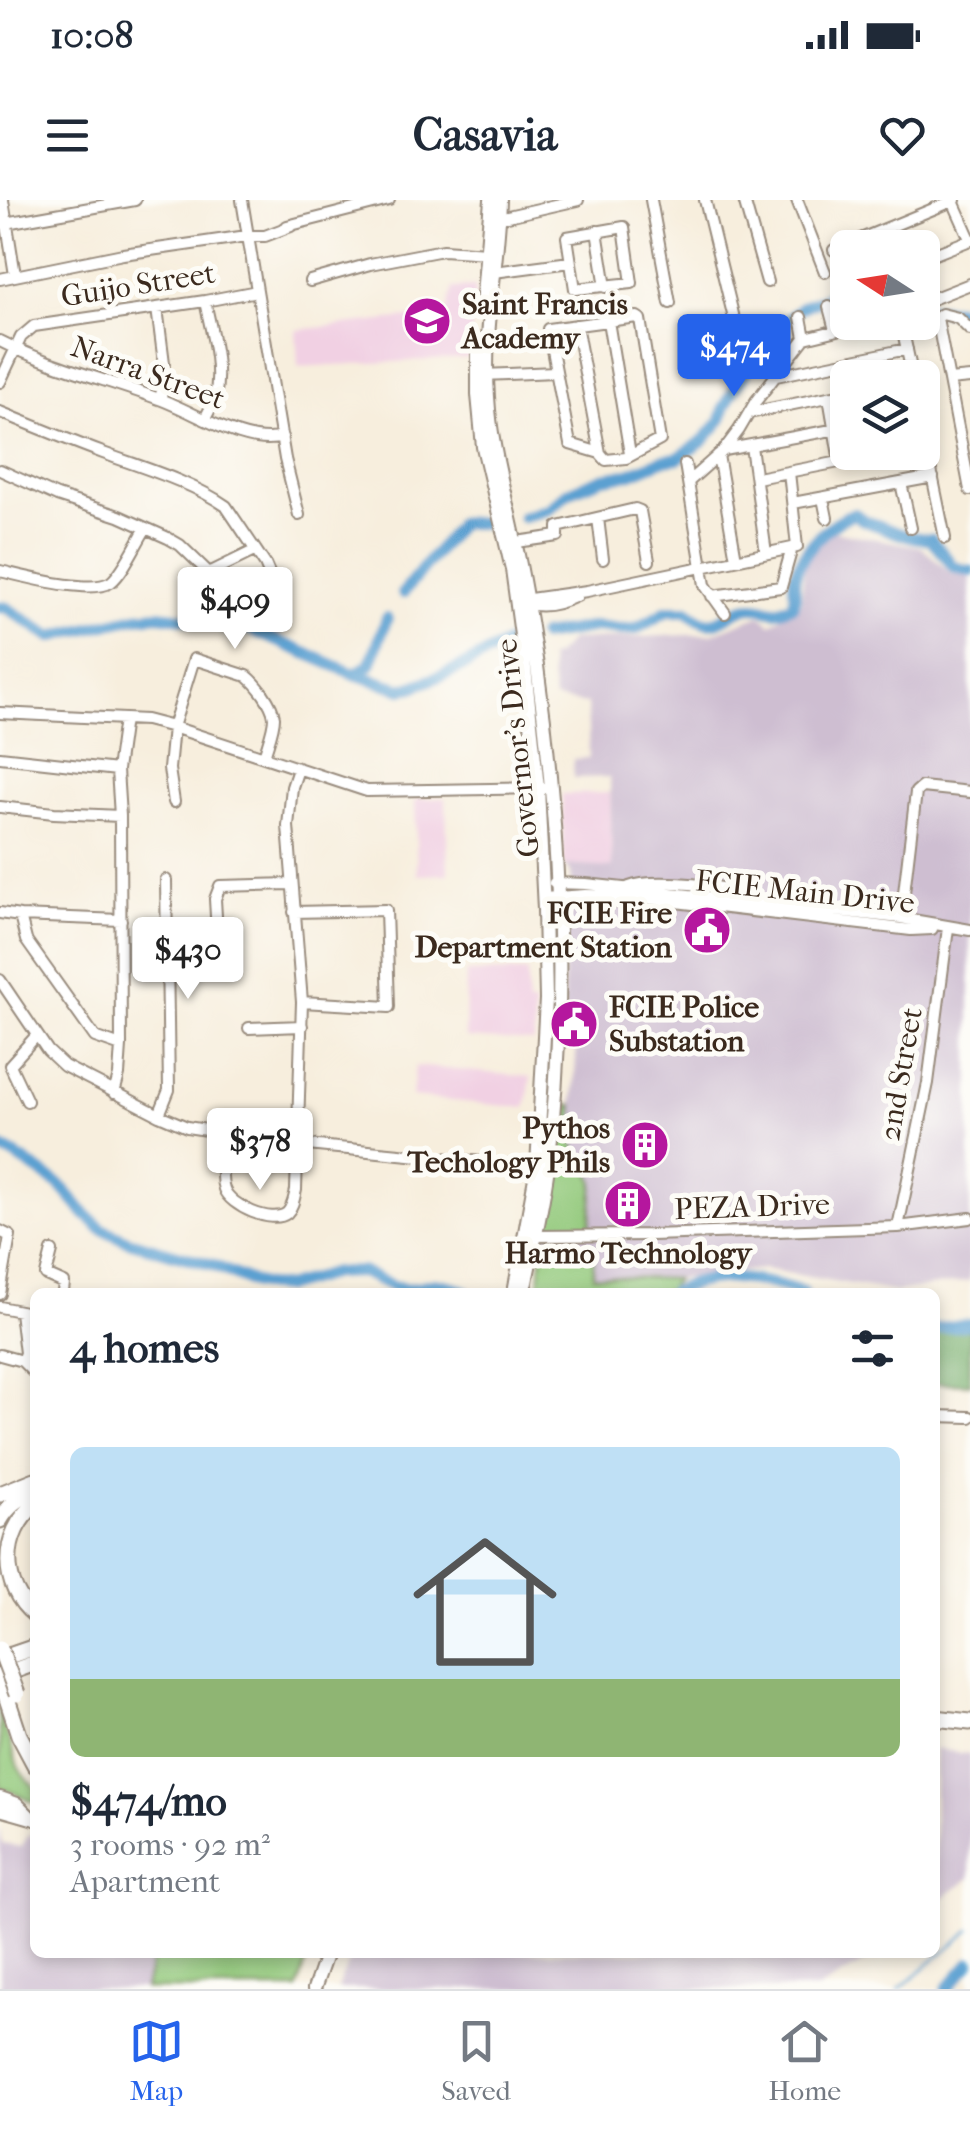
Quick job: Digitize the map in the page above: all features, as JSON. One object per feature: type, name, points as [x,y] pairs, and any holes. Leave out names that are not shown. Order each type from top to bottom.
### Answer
[{"type":"highway","points":[[0,1494],[30,1485]]},
{"type":"highway","points":[[0,1504],[13,1492],[30,1485]]},
{"type":"highway","points":[[0,1520],[30,1487]]},
{"type":"highway","points":[[30,1510],[10,1532],[4,1562],[13,1592],[30,1610]]},
{"type":"highway","points":[[0,1649],[19,1735],[30,1756]]},
{"type":"highway","points":[[0,1660],[30,1650]]},
{"type":"highway","points":[[30,1665],[0,1676],[30,1734]]},
{"type":"highway","points":[[940,1708],[970,1712]]},
{"type":"highway","points":[[940,1719],[970,1722]]},
{"type":"main road","name":"Governor's Drive","points":[[491,200],[488,410],[529,649],[544,788],[550,895],[542,1168],[525,1288]]},
{"type":"main road","name":"Governor's Drive","points":[[486,375],[500,200]]},
{"type":"main road","name":"Governor's Drive","points":[[515,1288],[542,1168]]},
{"type":"main road","points":[[0,1798],[17,1804],[30,1816]]},
{"type":"main road","points":[[0,1809],[30,1818]]},
{"type":"main road","points":[[314,1989],[325,1958]]},
{"type":"street","points":[[3,200],[3,223],[15,274]]},
{"type":"street","points":[[3,223],[136,200]]},
{"type":"street","points":[[242,200],[299,514]]},
{"type":"street","points":[[499,218],[578,200]]},
{"type":"street","points":[[652,200],[670,304]]},
{"type":"street","points":[[705,200],[740,343]]},
{"type":"street","points":[[744,200],[767,282]]},
{"type":"street","points":[[797,200],[825,272]]},
{"type":"street","points":[[894,230],[954,200],[970,240],[940,252]]},
{"type":"street","points":[[0,279],[123,254],[247,236],[382,201]]},
{"type":"street","points":[[624,228],[632,282],[575,289],[568,237],[596,232],[624,228]]},
{"type":"street","points":[[596,232],[606,287]]},
{"type":"street","points":[[310,281],[370,264],[444,250],[488,253]]},
{"type":"street","points":[[494,272],[570,262]]},
{"type":"street","points":[[940,296],[970,284]]},
{"type":"street","name":"Guijo Street","points":[[15,348],[24,332],[34,326],[257,291]]},
{"type":"street","points":[[205,301],[217,379],[205,420]]},
{"type":"street","points":[[829,307],[830,312]]},
{"type":"street","points":[[157,308],[164,363],[161,400]]},
{"type":"street","points":[[969,482],[966,446],[956,416],[938,318],[942,314],[958,318],[970,330]]},
{"type":"street","points":[[801,317],[805,338]]},
{"type":"street","points":[[576,325],[600,453],[606,460],[626,458],[660,440],[640,319],[608,321],[576,325],[548,329],[570,444],[600,453]]},
{"type":"street","points":[[608,321],[630,454]]},
{"type":"street","points":[[688,482],[740,430],[774,376],[805,338],[830,331]]},
{"type":"street","points":[[905,340],[909,360]]},
{"type":"street","name":"Narra Street","points":[[0,341],[205,420],[262,439],[282,437]]},
{"type":"street","points":[[0,382],[15,348]]},
{"type":"street","points":[[774,376],[907,349]]},
{"type":"street","points":[[486,375],[555,370]]},
{"type":"street","points":[[949,380],[970,378]]},
{"type":"street","points":[[749,413],[829,397],[830,402]]},
{"type":"street","points":[[0,412],[216,499],[226,506],[265,564],[284,608]]},
{"type":"street","points":[[956,416],[970,414]]},
{"type":"street","points":[[721,453],[830,430]]},
{"type":"street","points":[[752,446],[766,553]]},
{"type":"street","points":[[721,453],[736,559]]},
{"type":"street","points":[[685,464],[705,585],[725,612]]},
{"type":"street","points":[[757,478],[830,464]]},
{"type":"street","points":[[0,470],[146,528],[180,545],[207,572],[254,550]]},
{"type":"street","points":[[931,470],[945,538]]},
{"type":"street","points":[[712,596],[781,587],[795,548],[789,472]]},
{"type":"street","points":[[793,503],[933,478]]},
{"type":"street","points":[[902,483],[910,528]]},
{"type":"street","points":[[823,498],[827,518]]},
{"type":"street","points":[[511,543],[558,536],[558,527],[638,509],[649,561]]},
{"type":"street","points":[[598,518],[603,559]]},
{"type":"street","points":[[0,571],[71,585],[105,585],[114,580],[146,528]]},
{"type":"street","points":[[522,604],[563,603],[586,591],[795,548]]},
{"type":"street","points":[[174,802],[169,769],[173,726],[194,659],[253,681],[274,718],[264,757]]},
{"type":"street","points":[[0,713],[146,720],[368,791],[544,788]]},
{"type":"street","points":[[114,1092],[121,1046],[117,770],[124,719]]},
{"type":"street","points":[[0,757],[117,770]]},
{"type":"street","points":[[231,1133],[224,1163],[224,1190],[231,1201],[252,1212],[286,1214],[296,1190],[302,1026],[288,826],[298,769]]},
{"type":"street","points":[[901,918],[916,792],[922,787],[970,792]]},
{"type":"street","points":[[0,807],[120,816]]},
{"type":"street","points":[[159,1115],[169,1090],[166,880]]},
{"type":"street","name":"FCIE Main Drive","points":[[550,895],[652,882],[735,890],[759,903],[901,918],[970,930]]},
{"type":"street","points":[[218,951],[215,899],[220,886],[291,884]]},
{"type":"street","name":"FCIE Main Drive","points":[[550,895],[572,896],[584,903],[601,905],[657,901],[911,930],[948,928]]},
{"type":"street","points":[[294,912],[386,910],[389,1007],[302,1002]]},
{"type":"street","points":[[0,913],[121,920]]},
{"type":"street","points":[[20,916],[26,940],[95,1038],[121,1046]]},
{"type":"street","name":"2nd Street","points":[[898,1227],[929,1078],[948,928]]},
{"type":"street","points":[[0,980],[36,1035],[64,1066],[187,1127],[297,1144],[542,1168]]},
{"type":"street","points":[[249,1028],[302,1026]]},
{"type":"street","points":[[27,1100],[10,1064],[36,1035]]},
{"type":"street","name":"PEZA Drive","points":[[534,1236],[898,1227],[970,1218]]},
{"type":"street","points":[[0,1231],[10,1236],[0,1294]]},
{"type":"street","points":[[52,1251],[46,1275],[64,1282],[63,1288]]},
{"type":"street","points":[[0,1307],[30,1313]]},
{"type":"street","points":[[20,1312],[22,1361]]},
{"type":"street","points":[[0,1355],[22,1361],[30,1369]]},
{"type":"street","points":[[940,1416],[970,1417]]},
{"type":"shaded area","name":"Saint Francis Academy","points":[[475,287],[469,358],[298,367],[296,330],[446,314],[453,288]]},
{"type":"shaded area","points":[[833,531],[921,547],[951,573],[970,576],[970,1281],[923,1288],[873,1288],[763,1269],[675,1279],[669,1288],[539,1288],[555,1168],[559,1105],[573,1104],[577,1041],[563,1040],[564,916],[573,909],[571,872],[564,865],[612,868],[610,777],[574,778],[573,759],[589,758],[587,704],[554,699],[549,658],[571,640],[711,634],[760,615],[771,624],[801,603],[805,558]]},
{"type":"shaded area","points":[[610,793],[612,869],[564,865],[562,794]]},
{"type":"shaded area","points":[[446,798],[448,874],[417,875],[415,799]]},
{"type":"shaded area","points":[[527,972],[528,1004],[534,1004],[534,1042],[465,1038],[466,973]]},
{"type":"shaded area","points":[[415,1066],[531,1077],[526,1108],[412,1097]]},
{"type":"shaded area","points":[[940,1750],[970,1754],[970,1878],[940,1900]]},
{"type":"shaded area","points":[[0,1827],[3,1844],[21,1847],[30,1835],[30,1958],[152,1958],[145,1989],[0,1989]]},
{"type":"shaded area","points":[[350,1958],[872,1958],[818,1989],[337,1989]]},
{"type":"green space","points":[[559,1105],[573,1105],[574,1145],[594,1180],[590,1231],[545,1233]]},
{"type":"green space","points":[[594,1245],[593,1276],[675,1279],[669,1288],[538,1288],[543,1248]]},
{"type":"green space","points":[[970,1329],[970,1384],[940,1383],[940,1332]]},
{"type":"green space","points":[[0,1709],[17,1762],[30,1782],[30,1801],[0,1787]]},
{"type":"green space","points":[[152,1958],[307,1958],[298,1989],[145,1989]]},
{"type":"waterway","points":[[523,517],[549,509],[568,492],[603,478],[678,458],[703,441],[721,420],[736,386],[784,322],[802,307],[830,295]]},
{"type":"waterway","points":[[940,309],[970,316]]},
{"type":"waterway","points":[[542,636],[597,627],[636,629],[667,611],[687,611],[698,619],[715,622],[744,608],[776,611],[793,605],[796,572],[807,551],[835,523],[855,514],[898,533],[931,539],[954,567],[970,571]]},
{"type":"waterway","points":[[403,593],[460,523],[493,523]]},
{"type":"waterway","points":[[0,607],[51,637],[158,615],[238,624],[354,674],[402,689],[455,670],[512,641]]},
{"type":"waterway","points":[[354,674],[370,665],[387,618]]},
{"type":"waterway","points":[[0,1148],[60,1185],[102,1229],[128,1241],[213,1265],[267,1286],[285,1287],[334,1273],[361,1272],[404,1288]]},
{"type":"waterway","points":[[682,1288],[721,1279],[789,1288]]},
{"type":"waterway","points":[[413,1288],[435,1283],[457,1288]]},
{"type":"waterway","points":[[940,1328],[970,1324]]},
{"type":"waterway","points":[[940,1955],[970,1930]]},
{"type":"waterway","points":[[899,1989],[936,1958]]},
{"type":"waterway","points":[[947,1989],[970,1963]]},
{"type":"place","name":"Saint Francis Academy","points":[[427,321]]},
{"type":"place","name":"FCIE Fire Department Station","points":[[707,930]]},
{"type":"place","name":"FCIE Police Substation","points":[[574,1024]]},
{"type":"place","name":"Pythos Techology Phils","points":[[645,1145]]},
{"type":"place","name":"Harmo Technology","points":[[628,1204]]}]
